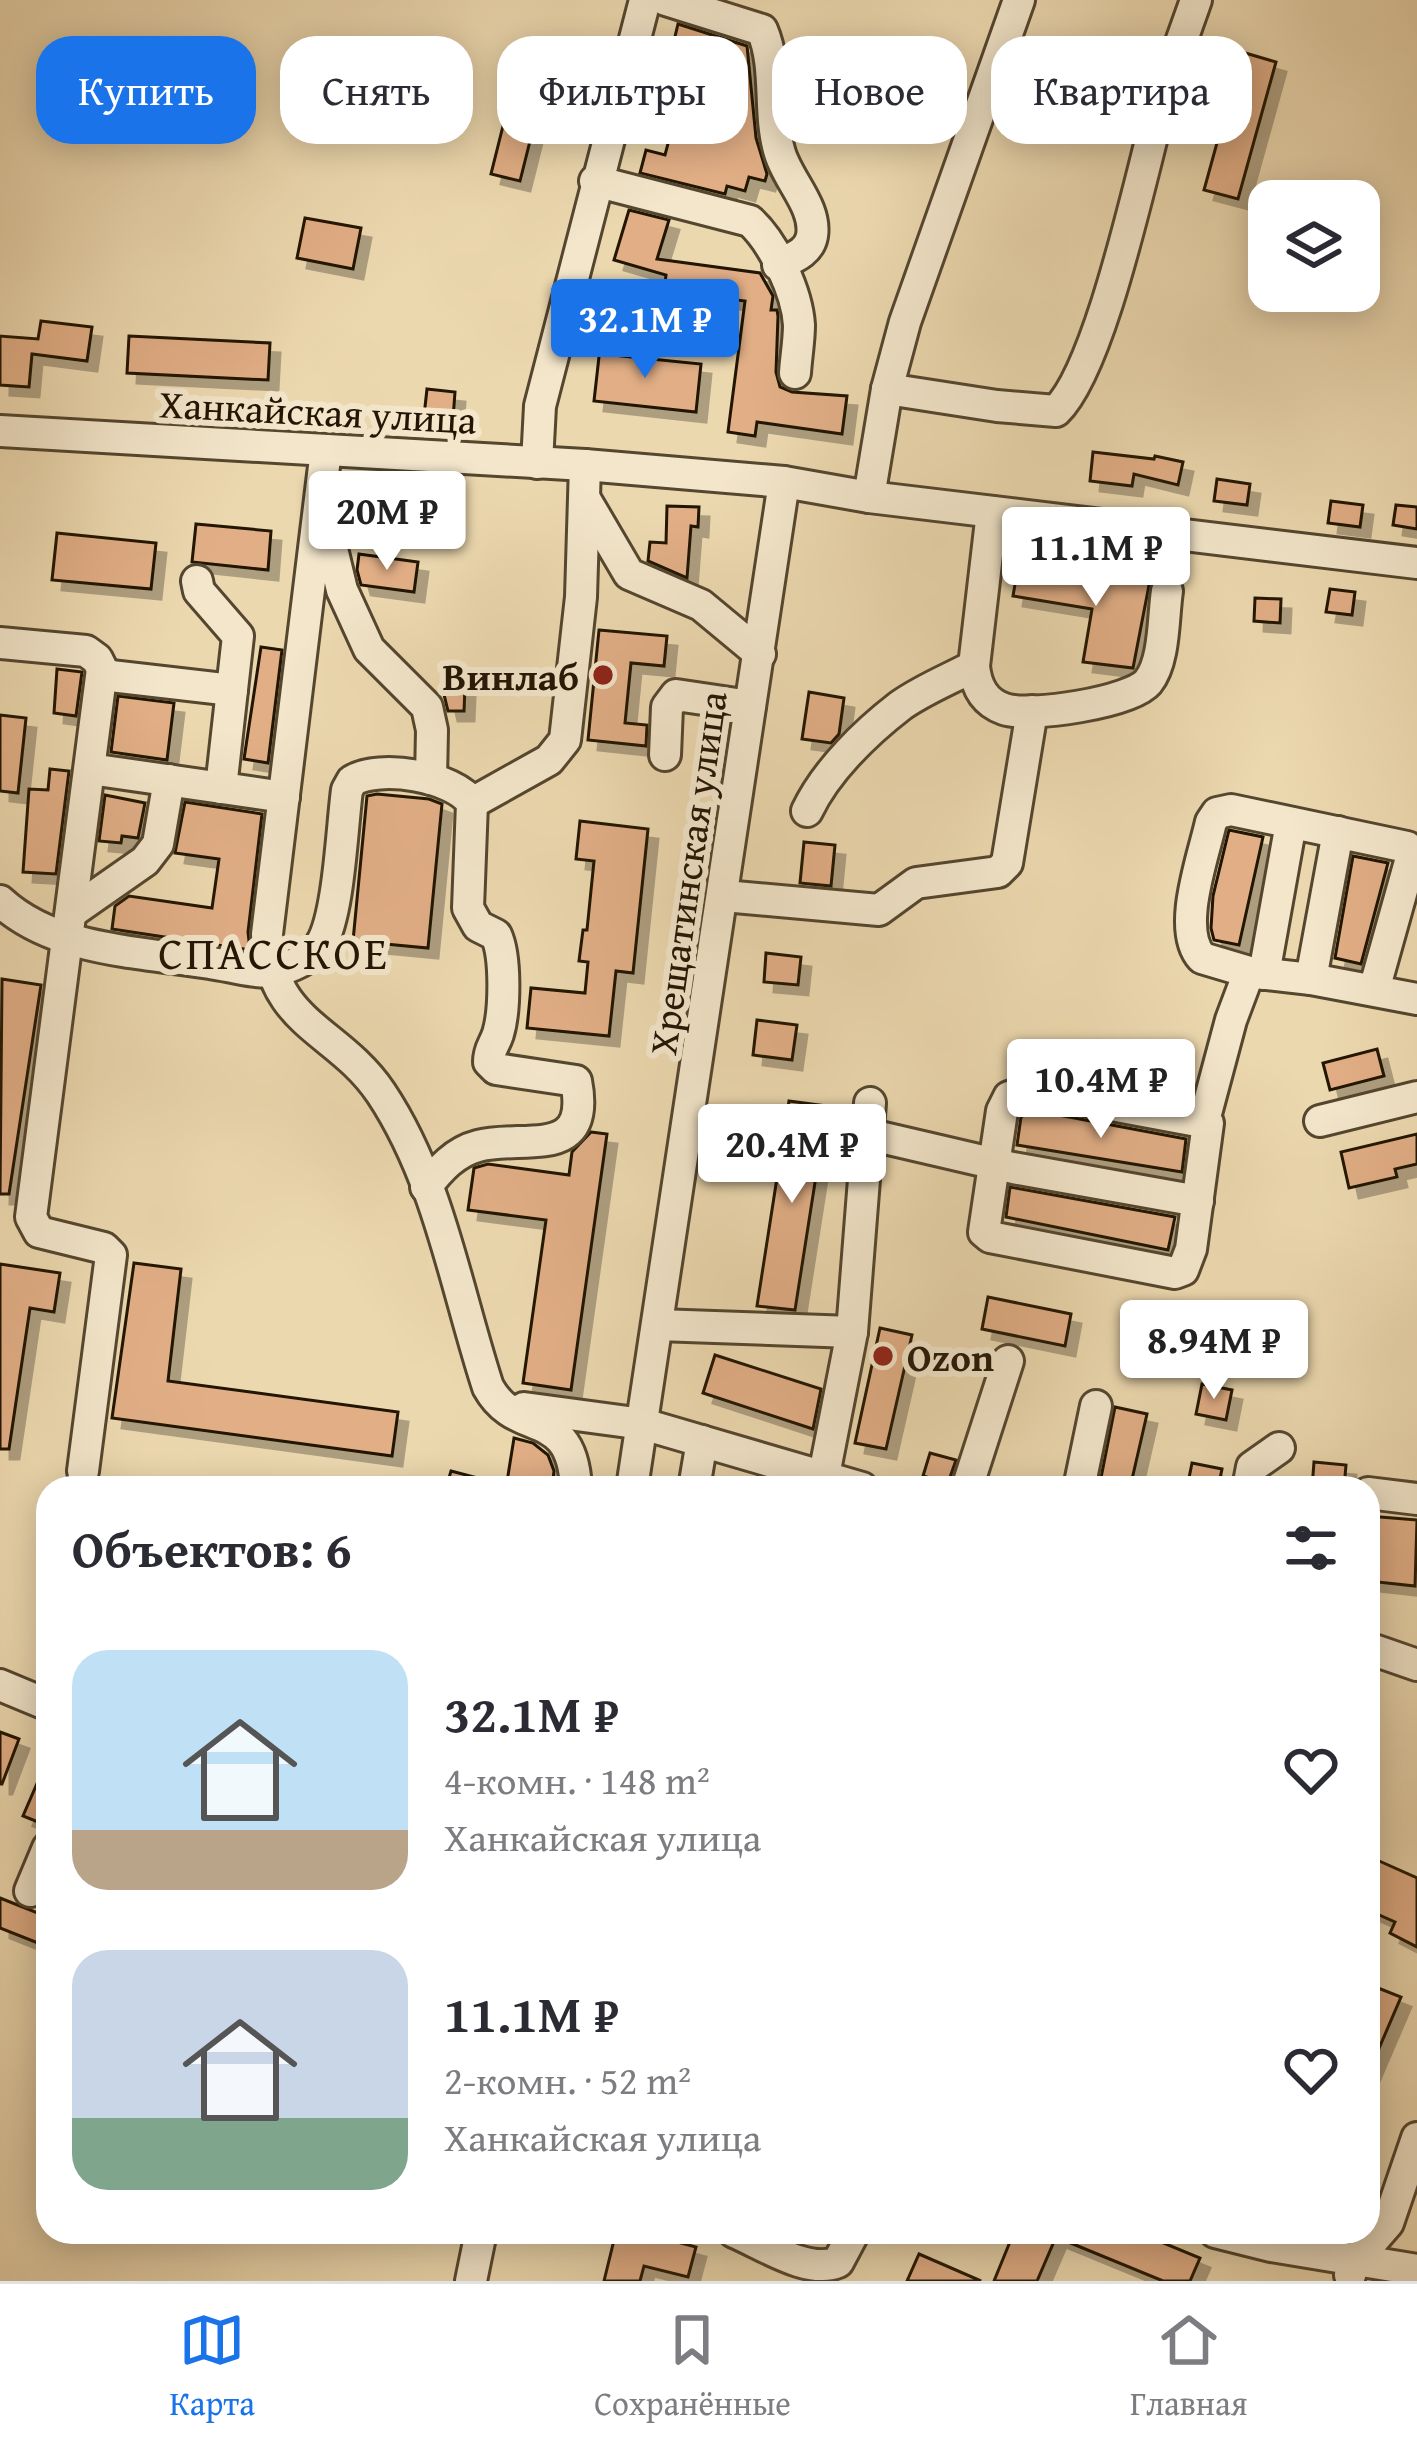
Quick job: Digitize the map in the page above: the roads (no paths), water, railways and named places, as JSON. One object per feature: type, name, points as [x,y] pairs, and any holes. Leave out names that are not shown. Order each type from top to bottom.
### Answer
[{"type":"street","points":[[537,463],[540,406],[645,0]]},
{"type":"street","points":[[666,0],[755,25],[766,40],[778,148],[812,223],[810,244],[804,252],[778,265]]},
{"type":"street","points":[[869,497],[887,389],[905,322],[1018,0]]},
{"type":"street","points":[[887,389],[1031,410],[1056,411],[1070,397],[1094,339],[1162,99],[1196,0]]},
{"type":"street","points":[[596,181],[750,221],[768,240],[799,322],[795,373]]},
{"type":"street","name":"Ханкайская улица","points":[[0,431],[784,482],[869,497],[1417,563]]},
{"type":"street","points":[[326,450],[267,934],[271,972],[284,1001],[377,1088],[407,1136],[488,1387],[499,1405],[546,1427],[569,1446],[576,1476]]},
{"type":"street","points":[[472,802],[522,778],[549,760],[566,740],[581,597],[585,466]]},
{"type":"street","name":"Хрещатинская улица","points":[[634,1476],[784,482]]},
{"type":"street","points":[[585,500],[629,574],[701,605],[760,654]]},
{"type":"street","points":[[321,505],[342,590],[369,650],[427,707],[432,730],[431,779]]},
{"type":"street","points":[[992,512],[974,666],[979,689],[1001,708],[1072,708],[1142,688],[1156,667],[1167,591]]},
{"type":"street","points":[[196,581],[238,636],[221,788]]},
{"type":"street","points":[[0,643],[86,651],[97,659],[102,675],[31,1217],[39,1232],[104,1248],[111,1255],[83,1472]]},
{"type":"street","points":[[807,811],[815,793],[844,758],[902,705],[974,666]]},
{"type":"street","points":[[102,675],[232,690]]},
{"type":"street","points":[[665,755],[667,707],[676,695],[750,706]]},
{"type":"street","points":[[724,896],[879,910],[916,883],[998,872],[1007,862],[1032,711]]},
{"type":"street","points":[[91,769],[284,797]]},
{"type":"street","points":[[0,901],[22,919],[70,925],[92,945],[271,972],[307,958],[324,936],[352,781],[380,773],[456,786],[472,802],[468,908],[478,926],[496,934],[502,953],[498,1033],[488,1062],[496,1069],[576,1081],[580,1102],[568,1130],[546,1143],[478,1146],[445,1163],[426,1187]]},
{"type":"street","points":[[70,925],[145,861],[158,844],[169,780]]},
{"type":"street","points":[[1374,991],[1410,852],[1400,844],[1217,812],[1210,822],[1189,936],[1202,958],[1257,973],[1417,999]]},
{"type":"street","points":[[1204,1121],[1031,1090],[1009,1097],[992,1162],[984,1232],[990,1237],[1175,1273],[1186,1267],[1208,1132],[1204,1121],[1231,1019],[1257,973],[1292,823]]},
{"type":"street","points":[[1311,979],[1338,832]]},
{"type":"street","points":[[1320,1121],[1417,1097]]},
{"type":"street","points":[[824,1475],[852,1332],[868,1119],[992,1162],[1198,1201]]},
{"type":"street","points":[[658,1325],[852,1332]]},
{"type":"street","points":[[971,1476],[1008,1361]]},
{"type":"street","points":[[499,1405],[643,1424],[702,1441],[778,1475],[827,1476]]},
{"type":"street","points":[[1081,1476],[1096,1406]]},
{"type":"street","points":[[696,1476],[702,1441]]},
{"type":"street","points":[[1250,1476],[1252,1467],[1279,1448]]},
{"type":"street","points":[[1380,1494],[1417,1499]]},
{"type":"street","points":[[1380,1652],[1417,1665]]},
{"type":"street","points":[[0,1685],[36,1700]]},
{"type":"street","points":[[31,1891],[36,1878]]},
{"type":"street","points":[[1380,2234],[1388,2223],[1417,2138]]},
{"type":"street","points":[[471,2281],[479,2244]]},
{"type":"street","points":[[763,2244],[835,2274],[848,2244]]},
{"type":"street","points":[[1257,2244],[1352,2271],[1417,2270]]},
{"type":"street","points":[[1352,2271],[1372,2244]]},
{"type":"place","name":"Винлаб","points":[[603,675]]},
{"type":"place","name":"Ozon","points":[[883,1356]]},
{"type":"district","name":"СПАССКОЕ","points":[[274,952]]}]
